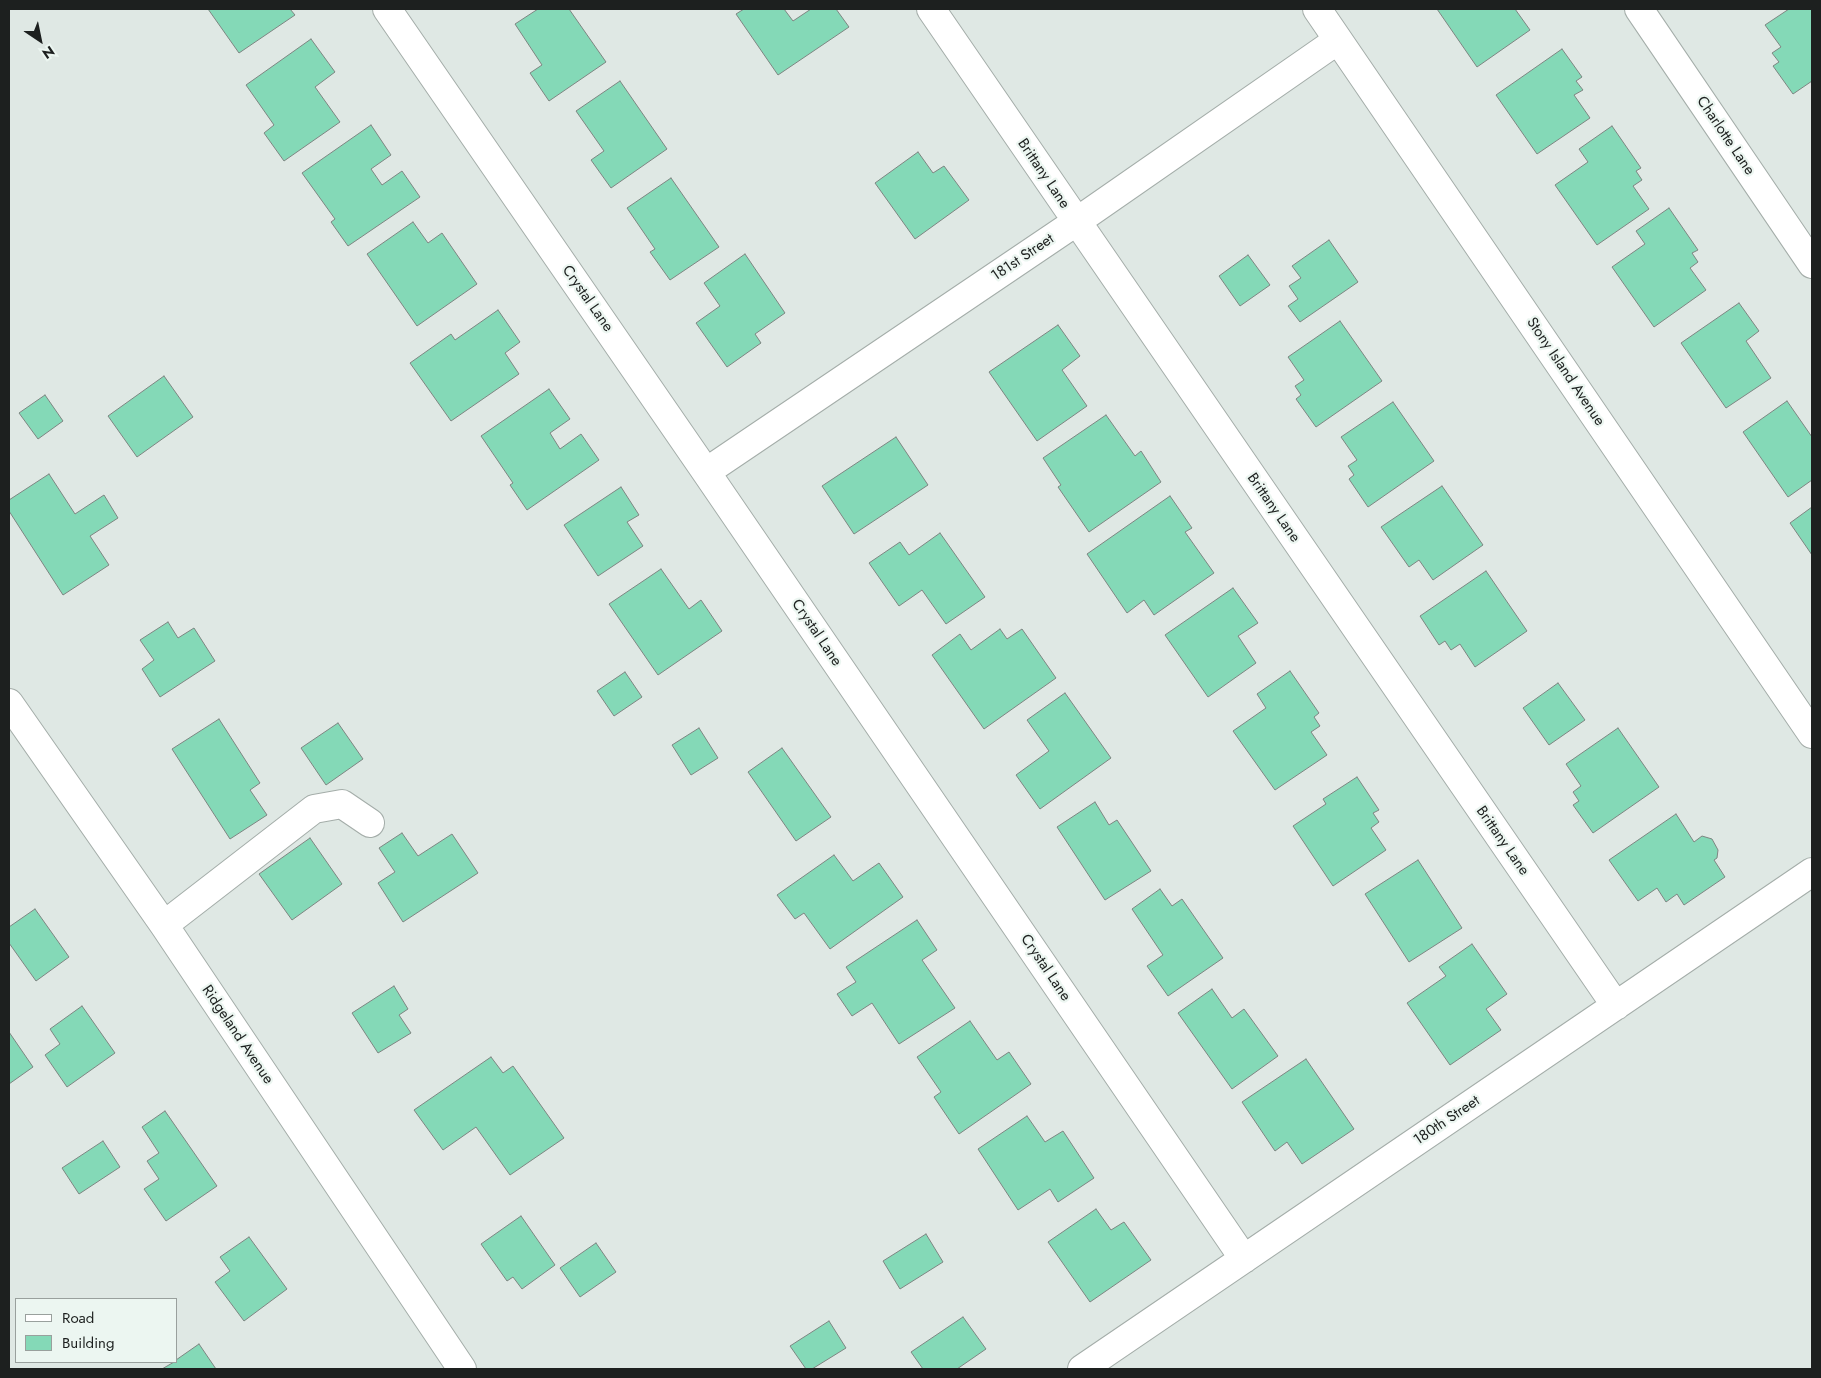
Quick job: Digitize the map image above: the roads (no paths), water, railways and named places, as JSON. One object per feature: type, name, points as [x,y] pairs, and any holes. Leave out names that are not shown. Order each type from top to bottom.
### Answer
[{"type":"street","name":"Crystal Lane","points":[[387,9],[1244,1259]]},
{"type":"street","name":"Brittany Lane","points":[[930,9],[1616,1006]]},
{"type":"street","name":"Stony Island Avenue","points":[[1317,9],[1804,704],[1812,734]]},
{"type":"street","name":"Charlotte Lane","points":[[1638,9],[1812,264]]},
{"type":"street","name":"181st Street","points":[[706,472],[1076,222],[1338,40]]},
{"type":"street","name":"Ridgeland Avenue","points":[[9,703],[164,925],[462,1369]]},
{"type":"street","points":[[164,925],[314,809],[342,804],[370,822]]},
{"type":"street","name":"180th Street","points":[[1082,1369],[1812,872]]}]
